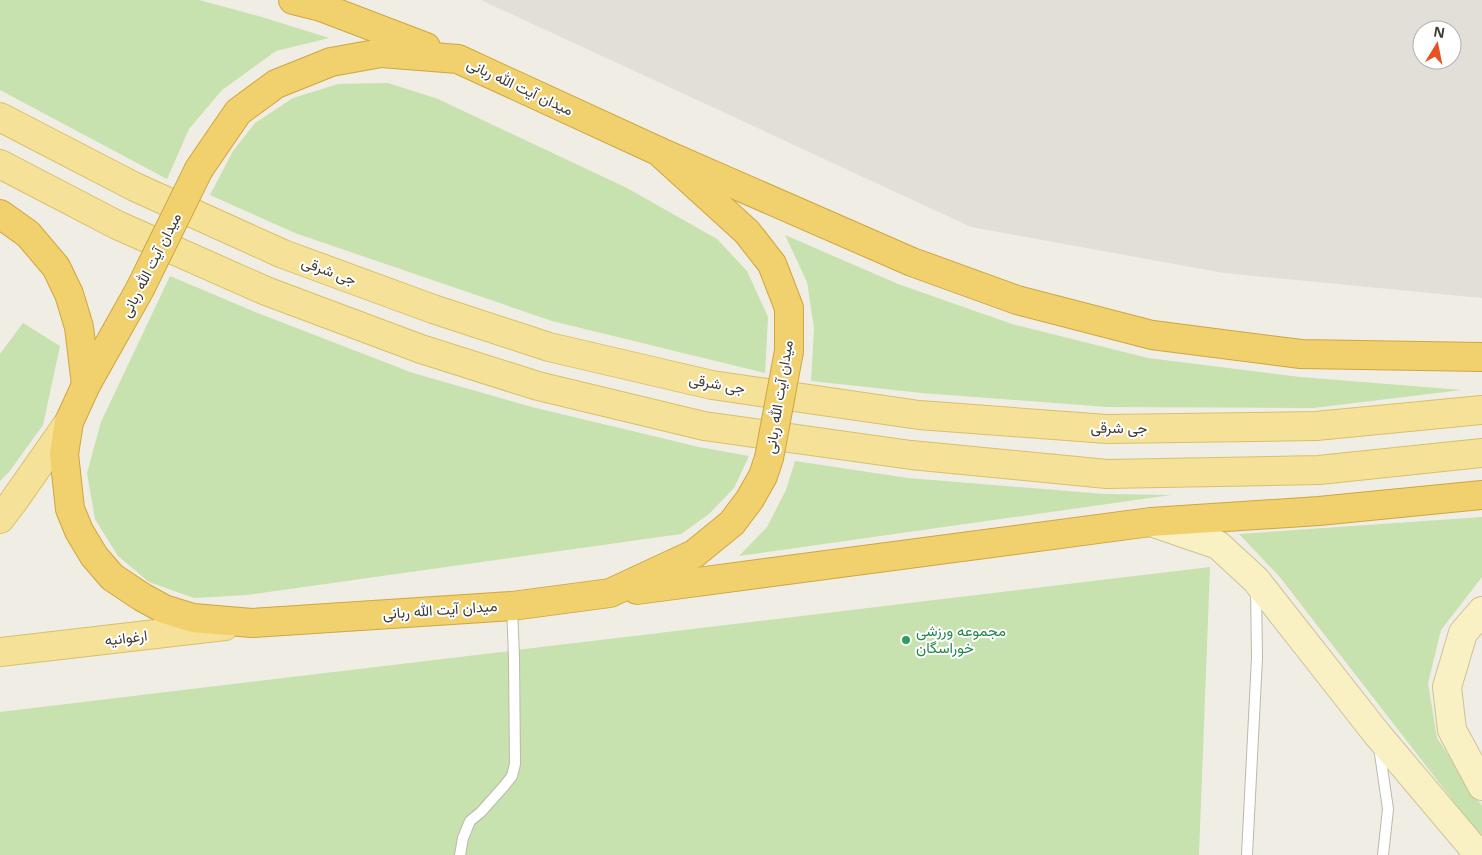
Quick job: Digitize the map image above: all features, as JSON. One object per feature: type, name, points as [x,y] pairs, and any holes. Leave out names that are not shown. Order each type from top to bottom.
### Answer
[{"type":"highway","points":[[294,0],[321,7],[458,59]]},
{"type":"highway","name":"میدان آیت الله ربانی","points":[[381,52],[458,59],[658,151],[747,232],[772,264],[789,308],[789,351],[770,458],[763,476],[750,499],[732,523],[694,554],[610,593],[512,606],[252,623],[193,618],[164,609],[112,577],[94,556],[79,531],[70,508],[64,454],[69,422],[86,385],[140,288],[199,170],[238,112],[276,84],[331,62],[381,52]]},
{"type":"highway","points":[[658,151],[912,262],[1017,300],[1152,335],[1301,354],[1482,357]]},
{"type":"highway","points":[[0,214],[28,234],[56,267],[69,294],[79,327],[86,385]]},
{"type":"highway","points":[[610,593],[1151,522],[1319,510],[1482,495]]},
{"type":"main road","name":"جی شرقی","points":[[0,117],[135,187],[283,254],[433,309],[548,347],[712,385],[919,415],[1107,429],[1316,426],[1482,410]]},
{"type":"main road","points":[[0,164],[117,225],[266,292],[420,348],[538,386],[704,426],[911,455],[1107,474],[1319,470],[1482,454]]},
{"type":"main road","points":[[0,519],[69,422]]},
{"type":"main road","name":"ارغوانیه","points":[[0,652],[252,623]]},
{"type":"street","points":[[1151,522],[1218,545],[1256,580],[1377,734],[1479,855]]},
{"type":"street","points":[[1482,611],[1463,633],[1447,687],[1452,730],[1482,786]]},
{"type":"lane","points":[[1247,855],[1257,658],[1256,580]]},
{"type":"lane","points":[[460,855],[463,838],[470,821],[481,812],[505,785],[512,776],[515,764],[512,606]]},
{"type":"lane","points":[[1377,734],[1388,808],[1383,855]]},
{"type":"shaded area","points":[[481,0],[1482,0],[1482,298],[1224,273],[971,227]]},
{"type":"green space","points":[[0,0],[199,0],[329,38],[276,51],[222,90],[189,129],[167,179],[0,90]]},
{"type":"green space","points":[[388,83],[438,99],[627,188],[717,239],[747,271],[768,317],[765,373],[552,321],[295,233],[210,195],[233,151],[255,123],[293,98],[338,84]]},
{"type":"green space","points":[[785,235],[898,284],[1012,324],[1148,358],[1300,377],[1462,390],[1313,408],[1107,407],[922,393],[811,381],[814,328],[807,282]]},
{"type":"green space","points":[[170,276],[255,312],[413,373],[532,407],[699,447],[749,456],[734,488],[709,514],[681,534],[247,595],[194,598],[149,582],[118,556],[95,519],[87,473],[101,422]]},
{"type":"green space","points":[[23,323],[60,346],[43,425],[9,472],[0,481],[0,354]]},
{"type":"green space","points":[[795,461],[908,478],[1104,494],[1171,495],[739,556],[767,527],[786,490]]},
{"type":"green space","points":[[1482,517],[1482,577],[1441,630],[1428,683],[1437,738],[1482,806],[1482,838],[1279,576],[1239,534]]},
{"type":"green space","name":"مجموعه ورزشی خوراسگان","points":[[1210,567],[1199,855],[0,855],[0,712]]},
{"type":"place","name":"مجموعه ورزشی خوراسگان","points":[[906,640]]}]
